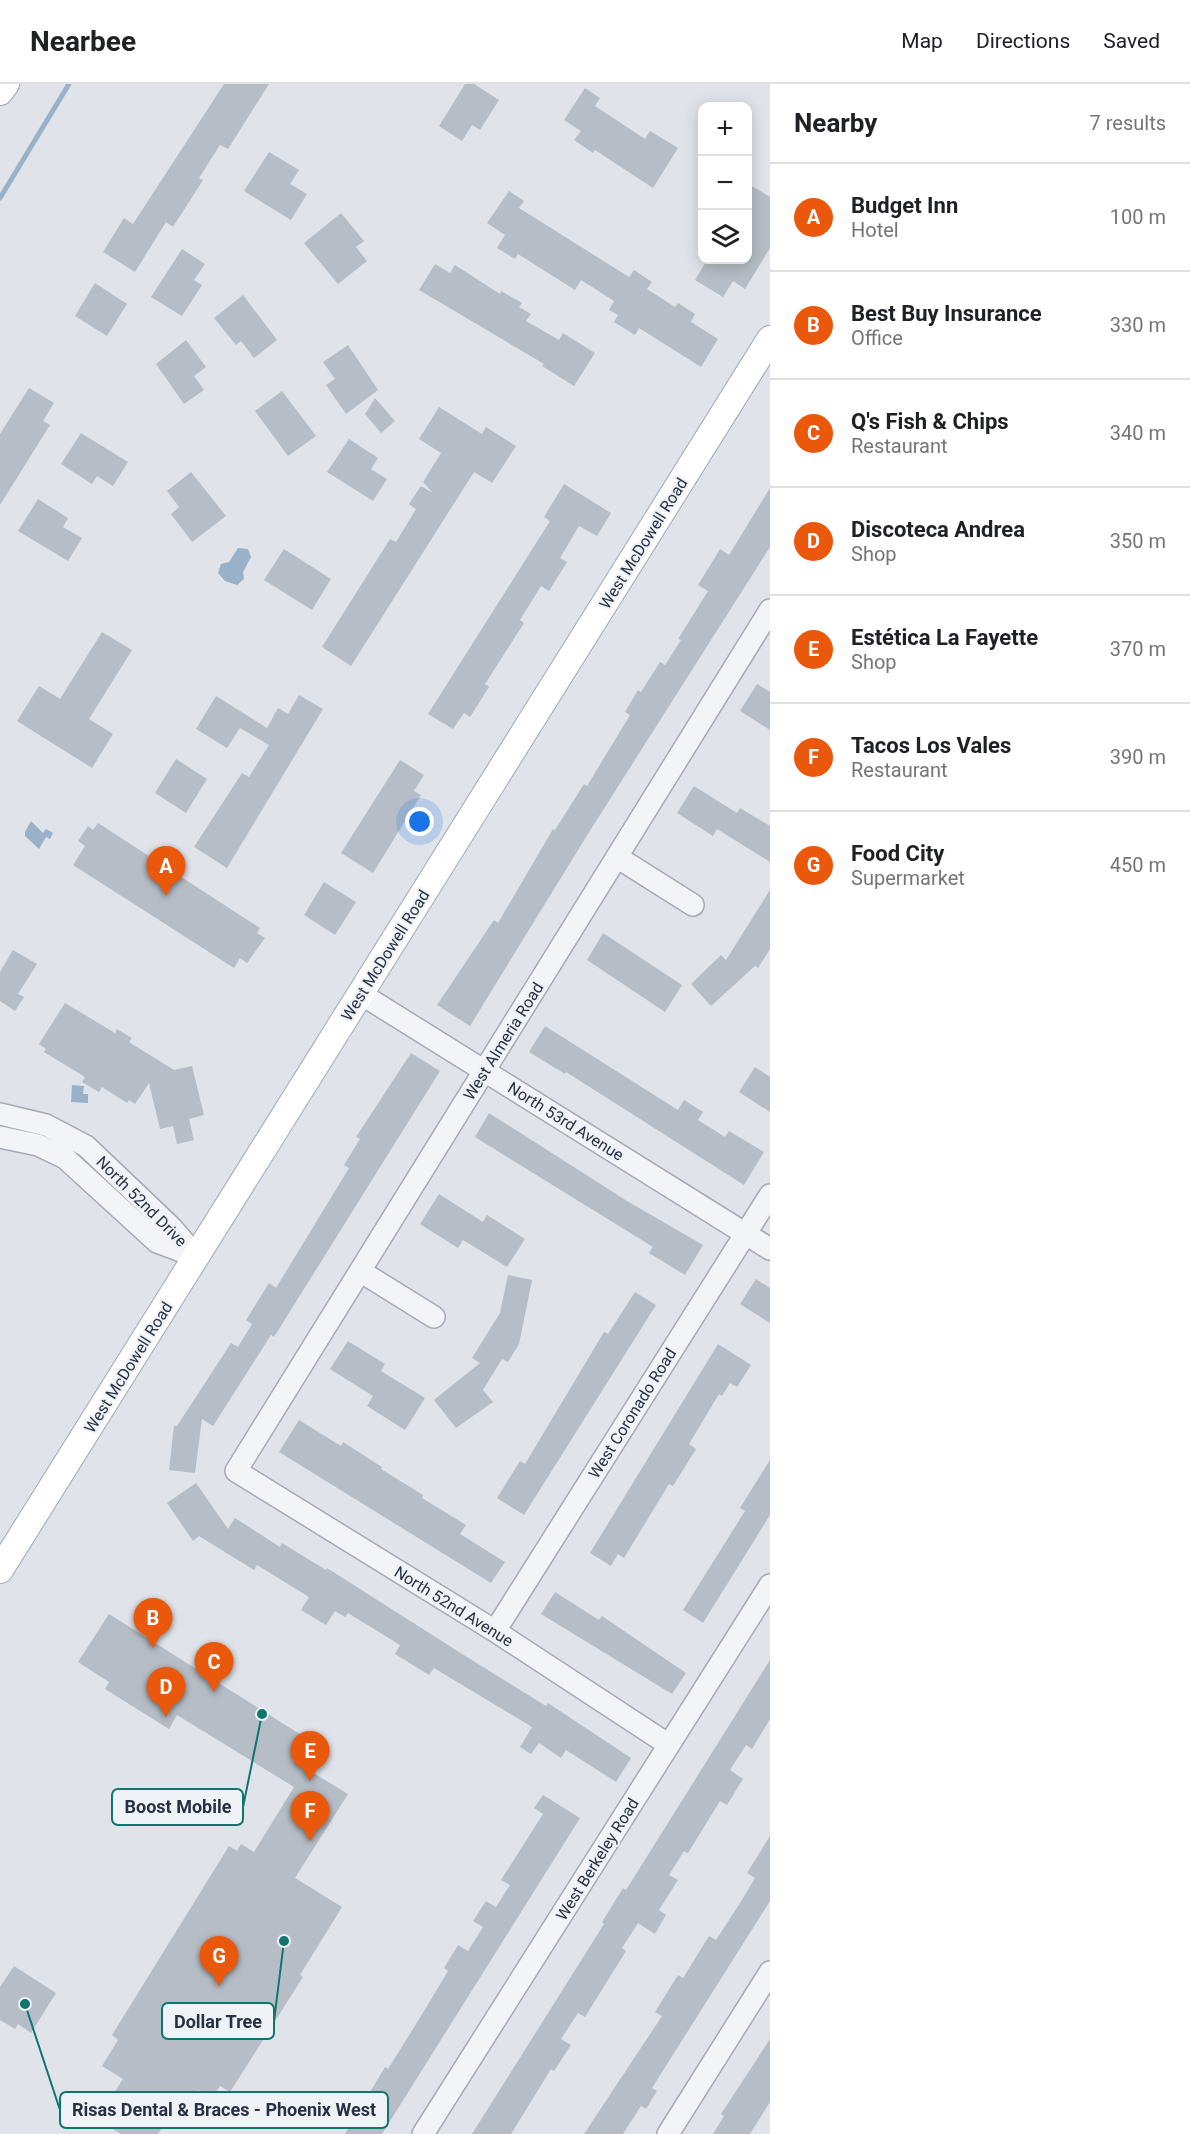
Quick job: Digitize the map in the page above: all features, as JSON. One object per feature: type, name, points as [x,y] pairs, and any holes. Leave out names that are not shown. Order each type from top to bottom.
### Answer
[{"type":"main road","points":[[0,92],[6,84]]},
{"type":"main road","name":"West McDowell Road","points":[[0,1570],[770,339]]},
{"type":"street","name":"West Almeria Road","points":[[236,1471],[617,857],[763,637],[770,610]]},
{"type":"street","points":[[617,857],[693,905]]},
{"type":"street","name":"North 53rd Avenue","points":[[361,994],[770,1249]]},
{"type":"street","name":"North 52nd Drive","points":[[0,1114],[46,1125],[86,1146],[172,1228],[197,1257]]},
{"type":"street","name":"North 52nd Drive","points":[[0,1137],[38,1145],[65,1158],[157,1242],[197,1257]]},
{"type":"street","name":"West Coronado Road","points":[[495,1631],[770,1195]]},
{"type":"street","points":[[360,1271],[434,1317]]},
{"type":"street","name":"North 52nd Avenue","points":[[236,1471],[495,1631],[669,1744]]},
{"type":"street","name":"West Berkeley Road","points":[[423,2134],[770,1585]]},
{"type":"street","points":[[668,2134],[770,1972]]},
{"type":"water","points":[[238,548],[248,549],[251,557],[243,572],[244,579],[237,585],[225,581],[218,573],[221,564],[229,562]]},
{"type":"water","points":[[31,821],[43,833],[46,829],[53,833],[50,839],[46,837],[39,849],[25,836]]},
{"type":"water","points":[[72,1085],[84,1086],[83,1094],[88,1094],[88,1103],[71,1102]]},
{"type":"building","points":[[224,84],[269,84],[228,149],[220,145],[199,178],[203,180],[173,227],[166,222],[135,272],[103,252],[124,218],[133,224]]},
{"type":"building","points":[[465,84],[474,84],[499,100],[480,130],[472,125],[462,141],[439,126]]},
{"type":"building","points":[[585,88],[600,98],[595,106],[645,139],[650,131],[678,148],[653,188],[595,150],[593,153],[574,140],[581,131],[564,120]]},
{"type":"building","points":[[269,152],[299,170],[290,184],[307,194],[291,220],[244,191]]},
{"type":"building","points":[[752,186],[770,197],[770,248],[745,289],[733,281],[723,297],[695,280],[705,264],[752,264]]},
{"type":"building","points":[[509,191],[524,201],[519,208],[629,277],[634,270],[652,282],[647,289],[675,307],[678,303],[695,314],[691,322],[718,339],[701,367],[639,328],[635,335],[614,322],[618,315],[609,310],[614,301],[581,280],[575,290],[518,254],[515,259],[497,248],[505,235],[487,223]]},
{"type":"building","points":[[341,213],[364,241],[356,247],[367,261],[338,284],[304,243]]},
{"type":"building","points":[[182,249],[205,264],[194,280],[202,285],[182,316],[151,297]]},
{"type":"building","points":[[435,264],[450,273],[455,265],[500,294],[501,291],[522,303],[519,307],[531,314],[526,321],[559,340],[563,333],[595,353],[574,386],[542,366],[544,364],[419,290]]},
{"type":"building","points":[[95,283],[127,304],[107,336],[75,316]]},
{"type":"building","points":[[243,295],[277,340],[254,358],[241,341],[236,345],[214,318]]},
{"type":"building","points":[[186,340],[206,367],[194,376],[204,390],[184,404],[156,364]]},
{"type":"building","points":[[348,345],[378,390],[346,414],[326,385],[335,379],[323,362]]},
{"type":"building","points":[[29,388],[54,403],[43,421],[50,425],[0,505],[0,434]]},
{"type":"building","points":[[282,391],[316,436],[288,456],[255,411]]},
{"type":"building","points":[[375,398],[395,421],[381,433],[365,414]]},
{"type":"building","points":[[439,407],[482,434],[486,427],[516,446],[492,483],[474,472],[351,666],[322,647],[390,539],[396,542],[416,509],[409,504],[421,486],[433,493],[423,482],[441,453],[419,439]]},
{"type":"building","points":[[81,433],[128,462],[113,486],[97,476],[92,484],[61,464]]},
{"type":"building","points":[[349,439],[378,458],[371,469],[387,479],[373,501],[327,472]]},
{"type":"building","points":[[191,472],[226,516],[192,542],[171,514],[179,507],[167,491]]},
{"type":"building","points":[[564,484],[611,513],[597,536],[579,526],[560,558],[567,562],[549,591],[541,586],[520,620],[524,623],[485,684],[489,687],[470,717],[464,713],[453,729],[428,714],[550,521],[544,517]]},
{"type":"building","points":[[770,488],[770,547],[586,837],[470,1026],[437,1005],[494,920],[498,923],[553,829],[555,830],[584,784],[587,786],[630,715],[625,712],[638,690],[641,692],[660,662],[665,665],[681,640],[678,639],[708,591],[698,585],[720,549],[729,555]]},
{"type":"building","points":[[38,499],[68,518],[63,527],[82,538],[68,561],[18,531]]},
{"type":"building","points":[[284,549],[331,579],[312,610],[264,580]]},
{"type":"building","points":[[102,632],[132,650],[89,719],[113,734],[92,768],[17,721],[39,686],[60,699]]},
{"type":"building","points":[[757,684],[770,692],[770,730],[740,711]]},
{"type":"building","points":[[299,695],[323,709],[227,868],[194,847],[242,773],[249,777],[269,745],[240,728],[227,748],[196,729],[216,696],[267,728],[278,708],[288,714]]},
{"type":"building","points":[[176,759],[207,779],[186,813],[155,793]]},
{"type":"building","points":[[400,760],[424,775],[414,791],[421,795],[373,873],[341,853]]},
{"type":"building","points":[[694,786],[737,813],[740,808],[770,826],[770,862],[717,829],[713,836],[677,813]]},
{"type":"building","points":[[98,823],[260,928],[257,933],[265,938],[247,963],[240,958],[234,968],[73,865],[85,846],[78,841],[88,826],[93,830]]},
{"type":"building","points":[[324,882],[356,902],[335,935],[304,915]]},
{"type":"building","points":[[770,890],[770,949],[758,968],[755,966],[711,1006],[691,984],[721,955],[726,960]]},
{"type":"building","points":[[603,933],[682,985],[665,1012],[587,960]]},
{"type":"building","points":[[13,950],[37,964],[18,994],[24,997],[15,1011],[0,1001],[0,972]]},
{"type":"building","points":[[65,1003],[115,1033],[117,1029],[132,1038],[129,1042],[174,1070],[192,1066],[204,1115],[189,1119],[194,1140],[177,1144],[173,1126],[160,1129],[149,1083],[135,1104],[129,1100],[127,1103],[102,1087],[99,1092],[82,1082],[85,1077],[44,1052],[46,1049],[39,1044]]},
{"type":"building","points":[[545,1026],[678,1110],[684,1100],[703,1112],[698,1120],[725,1137],[729,1131],[764,1152],[744,1185],[566,1072],[565,1074],[529,1052]]},
{"type":"building","points":[[411,1053],[440,1071],[274,1337],[271,1335],[213,1426],[202,1419],[195,1473],[169,1470],[174,1426],[177,1426],[231,1343],[238,1347],[252,1324],[246,1320],[269,1283],[276,1288],[349,1168],[344,1165],[360,1139],[356,1137]]},
{"type":"building","points":[[755,1067],[770,1077],[770,1112],[739,1092]]},
{"type":"building","points":[[489,1113],[627,1201],[703,1245],[685,1275],[649,1253],[653,1247],[475,1137]]},
{"type":"building","points":[[439,1194],[483,1222],[487,1215],[525,1239],[507,1267],[463,1240],[458,1248],[420,1224]]},
{"type":"building","points":[[508,1275],[532,1280],[519,1344],[508,1362],[502,1359],[483,1390],[493,1402],[456,1428],[434,1400],[480,1363],[472,1358],[500,1313]]},
{"type":"building","points":[[756,1279],[770,1288],[770,1323],[740,1304]]},
{"type":"building","points":[[635,1292],[656,1305],[524,1515],[497,1498],[520,1461],[525,1464],[604,1332],[608,1334]]},
{"type":"building","points":[[348,1341],[385,1364],[381,1371],[425,1398],[405,1430],[367,1406],[373,1396],[330,1369]]},
{"type":"building","points":[[718,1344],[751,1365],[737,1387],[730,1383],[722,1396],[719,1394],[689,1444],[696,1449],[673,1486],[669,1484],[624,1558],[618,1554],[611,1566],[590,1553]]},
{"type":"building","points":[[299,1420],[341,1446],[343,1442],[423,1495],[422,1498],[466,1525],[460,1534],[505,1562],[491,1583],[279,1452]]},
{"type":"building","points":[[770,1460],[770,1515],[703,1623],[683,1610],[745,1511],[740,1508]]},
{"type":"building","points":[[196,1483],[228,1529],[235,1518],[280,1547],[282,1543],[326,1570],[327,1568],[546,1706],[548,1703],[631,1758],[616,1782],[566,1750],[561,1758],[539,1743],[531,1754],[520,1747],[532,1727],[434,1668],[429,1675],[395,1654],[400,1645],[348,1613],[345,1617],[335,1611],[326,1625],[301,1610],[309,1597],[257,1565],[254,1570],[199,1536],[193,1541],[167,1503]]},
{"type":"building","points":[[555,1592],[599,1620],[602,1616],[686,1673],[672,1694],[541,1614]]},
{"type":"building","points":[[109,1614],[306,1738],[292,1760],[348,1794],[295,1878],[342,1907],[300,1975],[303,1977],[230,2092],[220,2086],[212,2098],[198,2090],[180,2118],[172,2113],[158,2134],[121,2134],[97,2119],[123,2079],[102,2066],[118,2040],[112,2035],[229,1846],[237,1851],[241,1844],[254,1852],[294,1787],[177,1715],[169,1729],[105,1689],[109,1682],[78,1662]]},
{"type":"building","points":[[770,1660],[770,1719],[752,1749],[746,1745],[730,1770],[743,1779],[727,1805],[720,1801],[688,1853],[684,1851],[669,1875],[678,1880],[659,1910],[666,1915],[655,1934],[638,1923],[622,1948],[626,1951],[585,2017],[578,2013],[561,2039],[571,2045],[554,2071],[551,2069],[511,2134],[472,2134],[604,1924],[602,1922],[623,1888],[626,1890]]},
{"type":"building","points":[[543,1795],[580,1818],[382,2134],[345,2134],[385,2067],[388,2069],[448,1971],[444,1968],[458,1945],[468,1951],[483,1927],[473,1921],[486,1901],[496,1907],[510,1885],[501,1880],[543,1814],[534,1808]]},
{"type":"building","points":[[770,1836],[770,1901],[652,2088],[657,2091],[646,2109],[641,2106],[623,2134],[584,2134],[662,2016],[655,2012],[678,1975],[683,1978],[709,1936],[716,1940],[740,1903],[755,1878],[747,1873]]},
{"type":"building","points":[[14,1966],[56,1993],[31,2033],[18,2024],[15,2029],[0,2020],[0,1987]]},
{"type":"building","points":[[770,2039],[770,2102],[750,2134],[713,2134],[724,2116],[721,2114]]},
{"type":"waterway","points":[[0,198],[69,84]]},
{"type":"place","name":"Budget Inn","points":[[166,896]]},
{"type":"place","name":"Best Buy Insurance","points":[[153,1648]]},
{"type":"place","name":"Q's Fish & Chips","points":[[214,1692]]},
{"type":"place","name":"Boost Mobile","points":[[262,1714]]},
{"type":"place","name":"Discoteca Andrea","points":[[166,1717]]},
{"type":"place","name":"Estética La Fayette","points":[[310,1781]]},
{"type":"place","name":"Tacos Los Vales","points":[[310,1841]]},
{"type":"place","name":"Dollar Tree","points":[[284,1941]]},
{"type":"place","name":"Food City","points":[[219,1986]]},
{"type":"place","name":"Risas Dental & Braces - Phoenix West","points":[[25,2004]]}]
